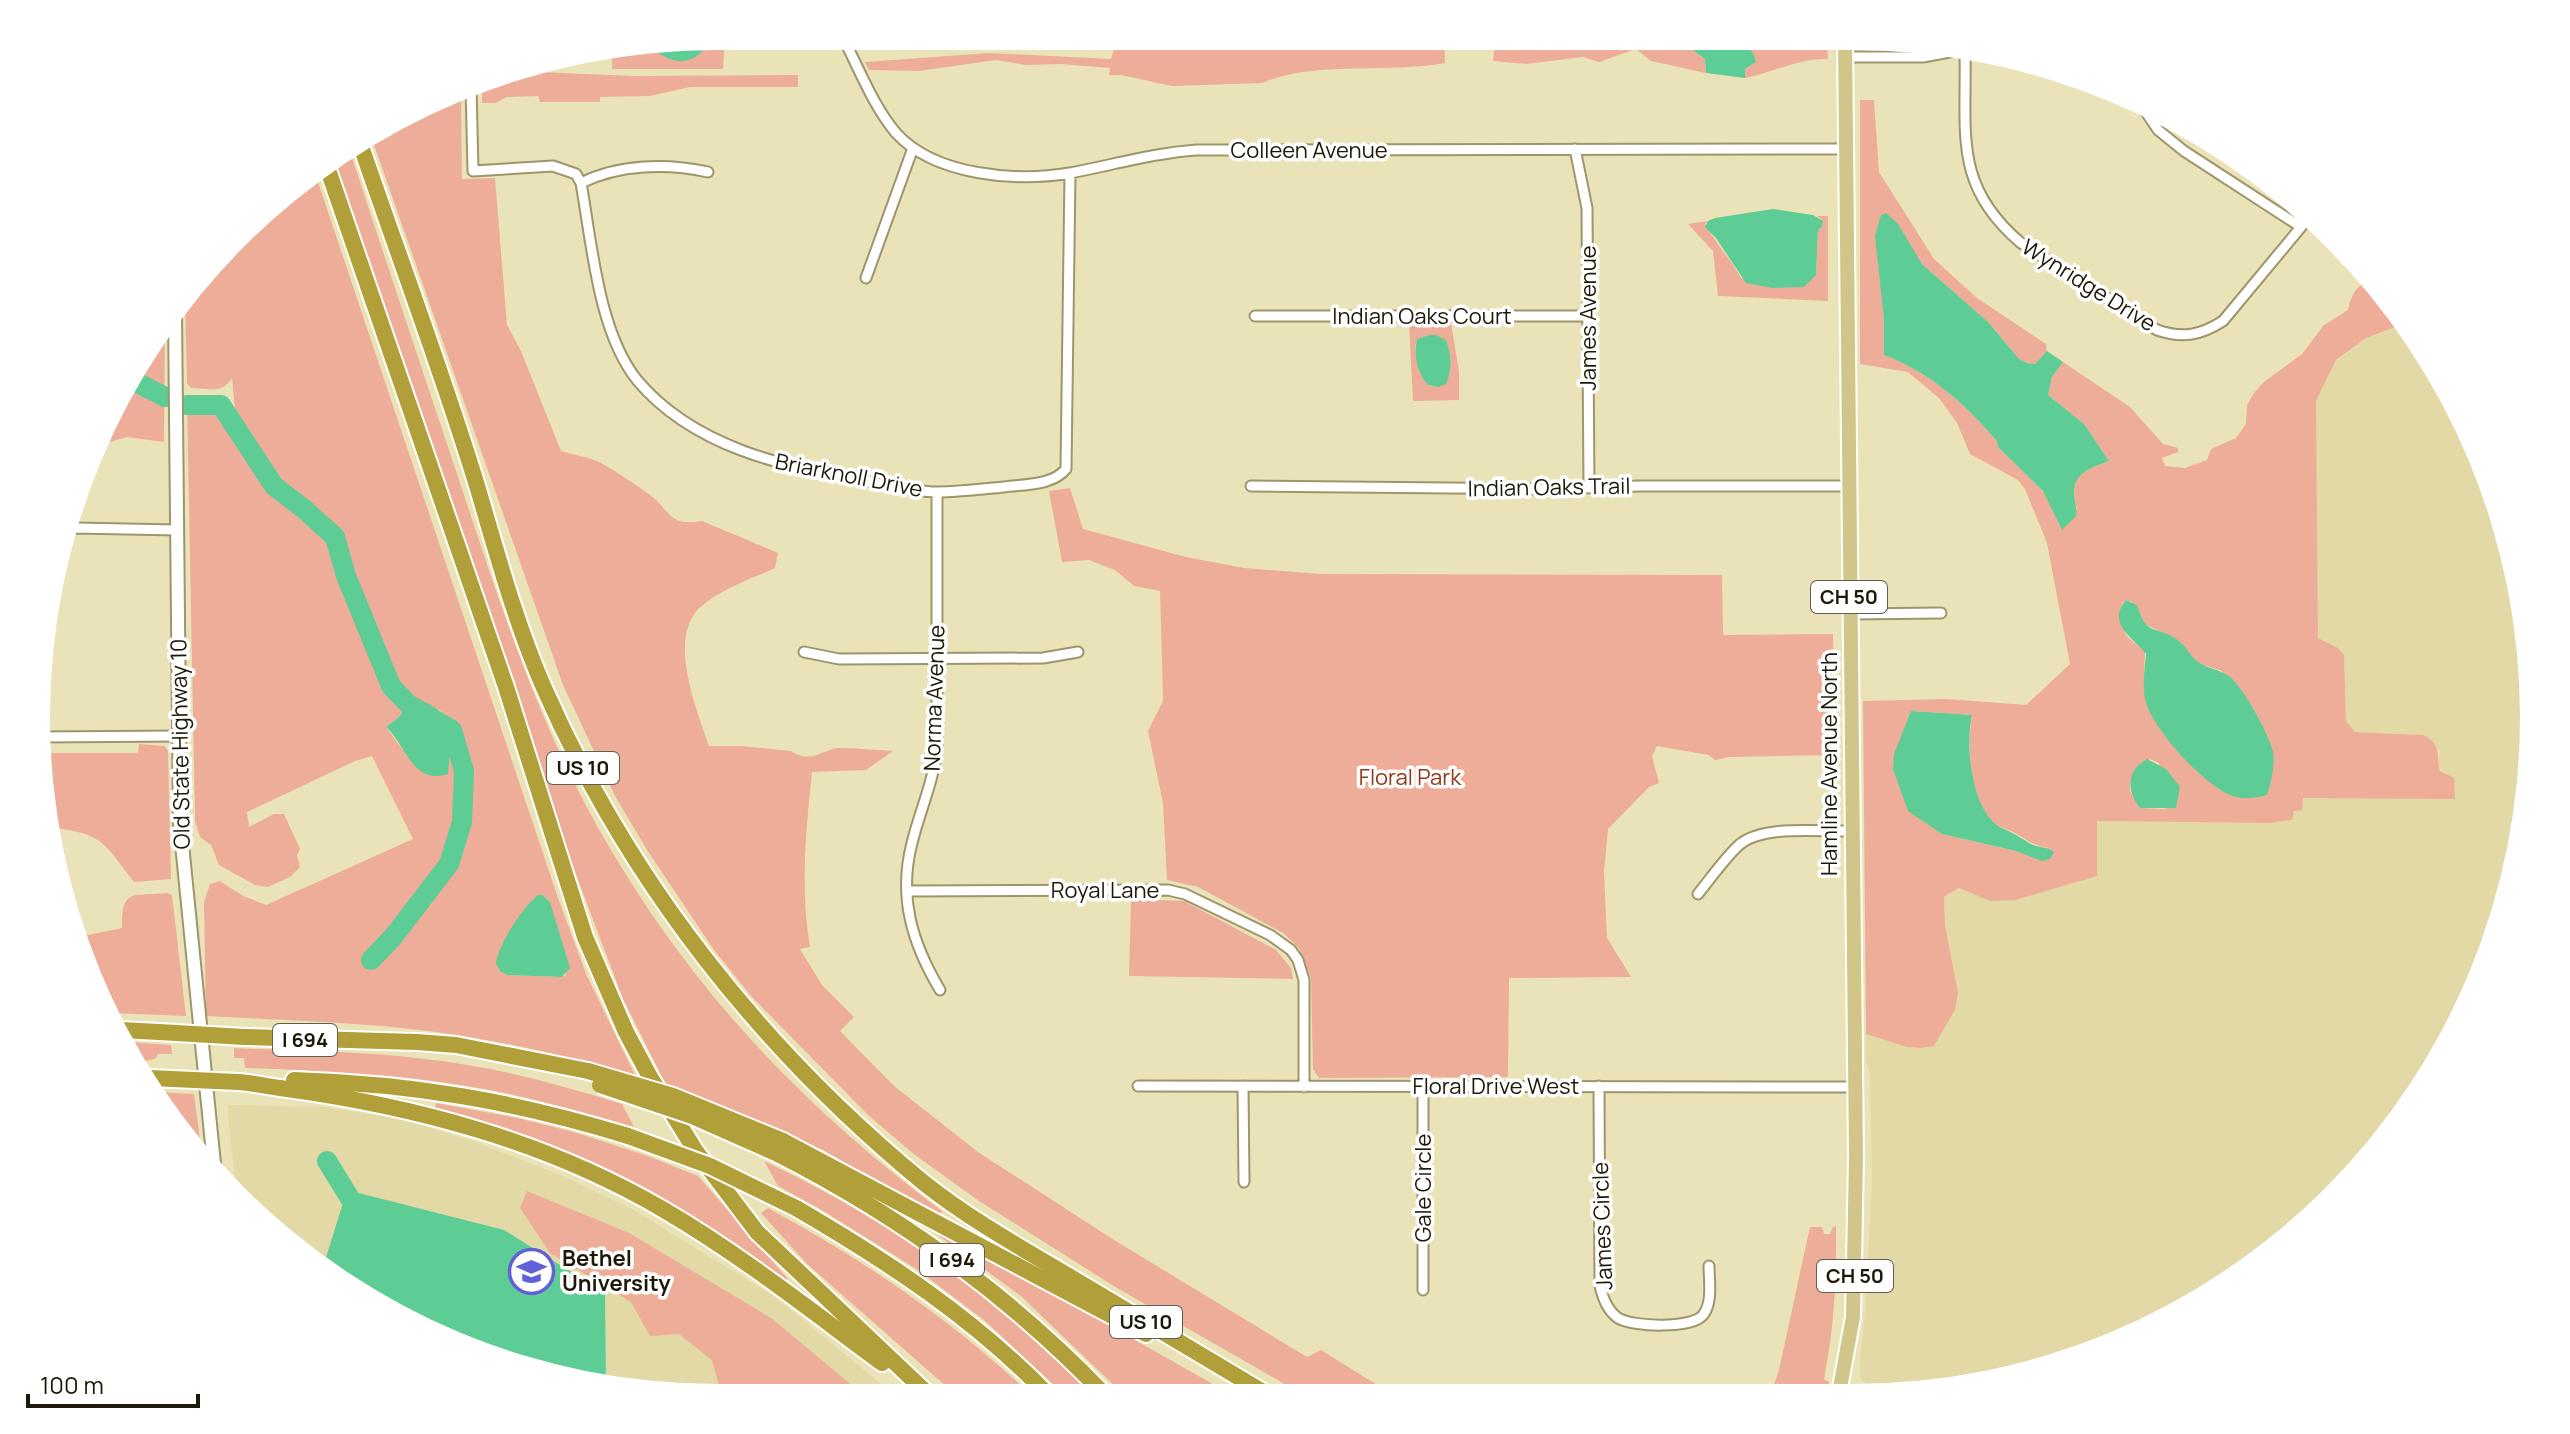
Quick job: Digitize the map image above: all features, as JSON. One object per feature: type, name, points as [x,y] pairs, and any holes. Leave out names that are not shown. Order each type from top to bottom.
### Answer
[{"type":"highway","name":"US 10","points":[[363,152],[533,661],[571,747],[602,805],[635,861],[684,932],[781,1049],[852,1120],[926,1185],[1025,1250],[1250,1384]]},
{"type":"highway","name":"US 10","points":[[330,174],[501,672],[585,937],[626,1032],[695,1150],[757,1232],[915,1384]]},
{"type":"highway","name":"I 694","points":[[129,1030],[456,1045],[673,1096],[780,1147],[893,1218],[974,1276],[1036,1328],[1094,1384]]},
{"type":"highway","name":"I 694","points":[[156,1078],[332,1082],[442,1092],[534,1109],[628,1136],[710,1166],[796,1208],[895,1267],[974,1326],[1036,1384]]},
{"type":"highway","points":[[245,1082],[338,1096],[429,1115],[516,1141],[594,1174],[656,1205],[744,1260],[912,1384]]},
{"type":"highway","points":[[780,1147],[886,1193],[1240,1384]]},
{"type":"main road","name":"Hamline Avenue North","points":[[1841,1384],[1853,1317],[1855,1282],[1846,50]]},
{"type":"street","name":"Colleen Avenue","points":[[849,50],[883,115],[897,133],[913,148],[933,160],[967,171],[1033,176],[1070,173],[1159,153],[1197,150],[1847,149]]},
{"type":"street","points":[[1846,57],[1933,55]]},
{"type":"street","name":"Wynridge Drive","points":[[1963,60],[1967,153],[1981,200],[2004,229],[2021,243],[2157,330],[2181,336],[2194,335],[2206,332],[2223,321],[2301,227]]},
{"type":"street","points":[[471,97],[473,171],[553,166],[576,174],[581,183],[610,171],[681,166],[708,172]]},
{"type":"street","points":[[2152,121],[2158,130],[2184,151],[2301,227]]},
{"type":"street","points":[[866,278],[913,148]]},
{"type":"street","name":"James Avenue","points":[[1575,149],[1587,208],[1589,488]]},
{"type":"street","name":"Briarknoll Drive","points":[[581,183],[606,315],[614,341],[623,360],[652,396],[703,431],[739,450],[765,459],[795,468],[937,492],[1042,482],[1060,475],[1066,469],[1070,173]]},
{"type":"street","name":"Indian Oaks Court","points":[[1255,316],[1588,316]]},
{"type":"street","name":"Old State Highway 10","points":[[175,328],[180,824],[213,1153]]},
{"type":"street","name":"Indian Oaks Trail","points":[[1251,486],[1848,486]]},
{"type":"street","name":"Norma Avenue","points":[[937,492],[936,765],[912,843],[907,891],[912,931],[919,953],[940,990]]},
{"type":"street","points":[[78,528],[177,530]]},
{"type":"street","points":[[1850,614],[1941,613]]},
{"type":"street","points":[[804,652],[839,659],[1043,658],[1078,652]]},
{"type":"street","points":[[50,737],[179,736]]},
{"type":"street","points":[[1698,894],[1738,846],[1759,834],[1851,831]]},
{"type":"street","name":"Royal Lane","points":[[907,891],[1168,890],[1185,894],[1270,935],[1291,950],[1302,969],[1304,1087]]},
{"type":"street","name":"Floral Drive West","points":[[1138,1086],[1853,1087]]},
{"type":"street","points":[[1243,1086],[1244,1182]]},
{"type":"street","name":"Gale Circle","points":[[1423,1086],[1423,1290]]},
{"type":"street","name":"James Circle","points":[[1599,1086],[1600,1286],[1606,1306],[1616,1317],[1633,1323],[1694,1322],[1705,1313],[1709,1302],[1709,1266]]},
{"type":"shaded area","points":[[703,50],[685,61],[670,59],[658,53]]},
{"type":"shaded area","points":[[1750,50],[1756,62],[1745,69],[1745,78],[1706,73],[1705,59],[1694,51]]},
{"type":"shaded area","points":[[1773,209],[1813,215],[1823,221],[1818,230],[1816,275],[1804,287],[1772,288],[1746,283],[1705,227],[1708,221],[1715,218]]},
{"type":"shaded area","points":[[1886,213],[1898,224],[1922,264],[1989,323],[2019,359],[2035,364],[2047,351],[2063,362],[2052,377],[2048,395],[2084,424],[2109,461],[2079,477],[2074,488],[2076,516],[2062,530],[2043,491],[1998,447],[1997,441],[1972,414],[1932,380],[1884,355],[1884,319],[1875,236],[1881,215]]},
{"type":"shaded area","points":[[2394,327],[2431,384],[2451,422],[2485,503],[2507,587],[2514,630],[2519,673],[2519,761],[2507,847],[2485,931],[2451,1012],[2408,1088],[2354,1157],[2293,1218],[2224,1272],[2148,1315],[2067,1349],[1983,1371],[1897,1383],[1866,1384],[1860,1378],[1872,1182],[1866,1034],[1907,1047],[1934,1046],[1955,1010],[1958,993],[1945,925],[1944,898],[1959,888],[1990,901],[2096,821],[2269,823],[2291,820],[2294,811],[2302,810],[2303,798],[2444,775],[2438,764],[2440,751],[2423,735],[2354,732],[2350,728],[2346,721],[2344,655],[2338,648],[2318,638],[2316,401],[2336,361],[2366,338]]},
{"type":"shaded area","points":[[1429,335],[1446,340],[1449,351],[1448,378],[1446,384],[1438,387],[1428,385],[1424,380],[1416,357],[1417,339]]},
{"type":"shaded area","points":[[2126,600],[2137,605],[2149,627],[2172,636],[2197,661],[2226,674],[2242,691],[2273,752],[2267,795],[2239,798],[2219,789],[2167,739],[2145,698],[2146,654],[2120,624],[2120,609]]},
{"type":"shaded area","points":[[410,700],[429,704],[452,723],[448,774],[436,776],[418,769],[386,727],[400,716]]},
{"type":"shaded area","points":[[1911,711],[1972,715],[1970,760],[1984,810],[1993,822],[2004,829],[2054,852],[2050,859],[2042,861],[2016,851],[1942,834],[1908,811],[1893,769],[1894,754]]},
{"type":"shaded area","points":[[2147,759],[2166,769],[2180,787],[2176,808],[2140,808],[2135,801],[2132,775]]},
{"type":"shaded area","points":[[538,895],[543,895],[550,902],[570,968],[562,977],[508,975],[501,972],[496,964],[497,957],[512,927]]},
{"type":"shaded area","name":"Bethel University","points":[[227,1105],[323,1107],[402,1119],[472,1141],[561,1175],[632,1209],[775,1297],[881,1384],[673,1383],[587,1371],[503,1349],[422,1315],[346,1272],[277,1218],[235,1178]]},
{"type":"shaded area","points":[[347,1190],[504,1230],[605,1293],[606,1374],[544,1361],[462,1333],[383,1295],[326,1257]]},
{"type":"green space","points":[[724,50],[723,69],[612,69],[612,59],[630,56],[658,53],[672,60],[691,51]]},
{"type":"green space","points":[[1114,50],[1444,50],[1445,63],[1400,68],[1328,69],[1283,76],[1262,83],[1172,86],[1109,75],[1110,68],[1060,64],[1026,65],[996,60],[919,71],[869,70],[865,62],[989,53],[1111,59]]},
{"type":"green space","points":[[1494,50],[1633,50],[1599,62],[1583,57],[1526,64],[1493,61]]},
{"type":"green space","points":[[1637,50],[1694,50],[1705,59],[1706,73],[1651,61]]},
{"type":"green space","points":[[1750,50],[1828,50],[1828,59],[1806,61],[1745,78],[1745,69],[1756,62]]},
{"type":"green space","points":[[547,72],[634,76],[798,75],[798,87],[690,87],[650,96],[600,97],[600,102],[540,102],[538,96],[506,97],[496,103],[482,103],[482,93]]},
{"type":"green space","points":[[1860,100],[1874,100],[1879,172],[1934,259],[1977,298],[2046,344],[2047,351],[2035,364],[2019,359],[1989,323],[1922,264],[1910,246],[1884,319],[1884,355],[1932,380],[1960,402],[1997,441],[1998,447],[2043,491],[2050,504],[2077,509],[2075,482],[2091,468],[2109,461],[2084,424],[2048,395],[2052,377],[2063,362],[2130,407],[2163,444],[2178,448],[2178,452],[2162,458],[2165,466],[2185,468],[2207,460],[2211,449],[2236,438],[2246,424],[2247,405],[2254,393],[2302,354],[2324,325],[2348,310],[2355,291],[2361,286],[2394,327],[2366,338],[2336,360],[2316,401],[2318,638],[2338,648],[2344,655],[2346,721],[2355,732],[2423,735],[2429,738],[2437,750],[2440,771],[2454,778],[2455,799],[2303,798],[2302,810],[2294,811],[2292,820],[2269,823],[2097,821],[2097,876],[2015,900],[1990,901],[1959,888],[1944,897],[1945,925],[1958,993],[1955,1010],[1934,1046],[1907,1047],[1866,1034],[1863,701],[1947,699],[2026,705],[2070,664],[2047,543],[2025,489],[2018,480],[1970,454],[1957,423],[1940,399],[1908,372],[1860,364]],"holes":[[[2126,600],[2132,602],[2144,624],[2168,635],[2199,664],[2220,670],[2234,681],[2259,722],[2273,753],[2220,790],[2177,751],[2144,682],[2145,650],[2127,636],[2122,620],[2122,604]],[[1911,711],[1972,715],[1972,771],[1974,786],[1985,813],[1998,826],[2049,848],[2016,851],[1942,834],[1893,769]],[[2150,759],[2159,763],[2166,809],[2140,808],[2130,791],[2131,778]]]},
{"type":"green space","points":[[461,101],[462,179],[495,178],[507,325],[521,351],[561,451],[603,464],[650,495],[671,516],[682,522],[702,521],[778,553],[775,568],[738,584],[703,605],[692,618],[686,634],[687,673],[709,746],[791,751],[805,756],[840,748],[893,751],[866,770],[812,772],[805,881],[810,947],[800,949],[822,985],[854,1017],[840,1031],[894,1086],[978,1152],[1114,1240],[1307,1357],[1321,1350],[1376,1384],[1285,1384],[1117,1288],[979,1201],[915,1155],[868,1115],[752,997],[714,950],[615,796],[563,685],[374,145]]},
{"type":"green space","points":[[352,158],[507,622],[562,758],[584,802],[642,900],[716,999],[799,1089],[892,1172],[942,1211],[939,1217],[823,1150],[733,1110],[666,1085],[623,999],[558,827],[337,169]]},
{"type":"green space","points":[[318,183],[559,901],[587,976],[635,1075],[528,1048],[430,1031],[206,1016],[204,902],[210,884],[220,881],[243,896],[266,905],[413,839],[372,756],[247,812],[249,827],[274,814],[284,814],[300,849],[297,855],[300,867],[290,877],[268,887],[255,885],[219,865],[211,845],[200,837],[195,821],[187,400],[207,399],[221,412],[235,409],[232,378],[223,387],[214,389],[191,388],[187,383],[185,315],[245,245]],"holes":[[[404,709],[440,710],[444,716],[403,750],[386,727]],[[543,895],[550,902],[566,975],[509,975],[501,972]]]},
{"type":"green space","points":[[1817,216],[1828,216],[1828,301],[1718,296],[1713,251],[1688,224],[1708,221],[1705,224],[1709,231],[1741,278],[1816,275],[1818,230],[1823,221]]},
{"type":"green space","points":[[1409,323],[1451,323],[1459,372],[1459,400],[1413,401]],"holes":[[[1429,335],[1446,340],[1450,354],[1448,370],[1438,387],[1428,385],[1416,357],[1417,339]]]},
{"type":"green space","points":[[165,342],[164,442],[127,437],[110,442],[139,383]]},
{"type":"green space","name":"Floral Park","points":[[1070,488],[1083,529],[1186,557],[1244,568],[1320,574],[1722,575],[1723,635],[1833,634],[1833,755],[1729,757],[1715,760],[1708,755],[1657,746],[1652,756],[1659,783],[1649,787],[1608,829],[1604,872],[1607,938],[1631,977],[1509,978],[1508,1077],[1319,1078],[1313,1069],[1311,978],[1299,948],[1283,933],[1198,887],[1167,880],[1163,803],[1148,731],[1163,701],[1160,591],[1134,586],[1115,570],[1089,560],[1062,562],[1049,491]]},
{"type":"green space","points":[[139,744],[165,746],[168,751],[171,879],[134,882],[102,843],[83,833],[60,829],[51,753],[138,753]]},
{"type":"green space","points":[[137,895],[172,895],[186,1016],[120,1013],[101,972],[87,935],[122,928],[124,906],[127,900]]},
{"type":"green space","points":[[1131,899],[1184,901],[1276,950],[1291,968],[1293,979],[1129,976]]},
{"type":"green space","points":[[135,1042],[171,1045],[172,1054],[158,1054],[155,1059],[146,1061]]},
{"type":"green space","points":[[234,1048],[400,1056],[500,1071],[622,1104],[634,1127],[534,1100],[444,1083],[359,1074],[245,1068],[244,1058],[234,1058]]},
{"type":"green space","points":[[165,1092],[194,1094],[200,1137]]},
{"type":"green space","points":[[436,1103],[574,1132],[698,1176],[788,1279],[785,1280],[694,1218],[632,1183],[535,1141],[435,1108]]},
{"type":"green space","points":[[764,1161],[854,1208],[940,1263],[1019,1326],[1083,1384],[1053,1384],[984,1320],[918,1270],[778,1186]]},
{"type":"green space","points":[[527,1191],[629,1233],[771,1318],[851,1384],[719,1384],[712,1360],[679,1334],[650,1336],[631,1302],[550,1253],[520,1208]]},
{"type":"green space","points":[[768,1208],[873,1270],[970,1341],[1019,1384],[943,1384],[806,1263],[761,1213]]},
{"type":"green space","points":[[934,1226],[1213,1384],[1113,1384],[1022,1297],[931,1230]]},
{"type":"green space","points":[[1836,1226],[1834,1303],[1824,1379],[1828,1384],[1774,1384],[1810,1227],[1822,1227],[1824,1234],[1830,1234]]},
{"type":"waterway","points":[[139,383],[165,397]]},
{"type":"waterway","points":[[186,405],[221,405],[274,486],[335,537],[346,576],[391,686],[408,704],[452,730],[464,771],[462,822],[449,864],[393,937],[371,960]]},
{"type":"waterway","points":[[327,1161],[359,1213]]},
{"type":"place","name":"Bethel University","points":[[531,1271]]}]
